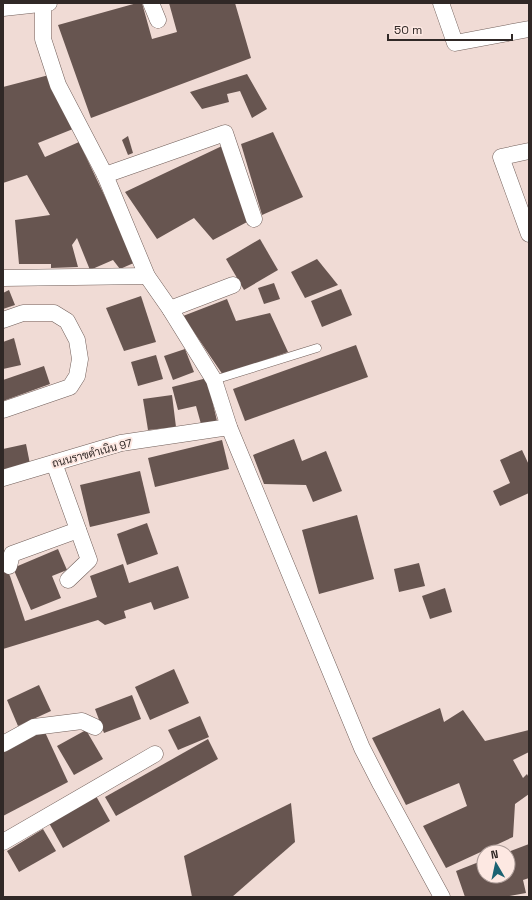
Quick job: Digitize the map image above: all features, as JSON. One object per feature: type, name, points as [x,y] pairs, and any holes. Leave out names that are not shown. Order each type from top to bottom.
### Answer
[{"type":"street","points":[[3,8],[45,3],[43,39],[58,85],[105,175],[147,276],[170,309],[214,380],[229,427],[362,748],[442,897]]},
{"type":"street","points":[[151,3],[158,20]]},
{"type":"street","points":[[441,3],[455,43],[529,29]]},
{"type":"street","points":[[105,175],[225,134],[254,219]]},
{"type":"street","points":[[529,151],[501,157],[529,234]]},
{"type":"street","points":[[3,278],[147,276]]},
{"type":"street","points":[[170,309],[233,285]]},
{"type":"street","points":[[3,320],[23,312],[54,313],[67,321],[77,340],[80,358],[77,376],[70,387],[3,410]]},
{"type":"street","name":"ถนนราขดำเนิน 97","points":[[3,478],[121,443],[229,427]]},
{"type":"street","points":[[54,463],[89,560],[68,580]]},
{"type":"street","points":[[8,566],[12,554],[78,530]]},
{"type":"street","points":[[3,744],[34,727],[82,721],[95,727]]},
{"type":"street","points":[[3,842],[155,754]]},
{"type":"lane","points":[[214,380],[317,348]]},
{"type":"building","points":[[137,3],[142,3],[152,39],[177,32],[169,3],[235,3],[251,58],[91,118],[58,25]]},
{"type":"building","points":[[247,74],[267,109],[252,118],[240,91],[227,94],[229,102],[202,109],[190,92]]},
{"type":"building","points":[[49,75],[73,129],[38,143],[45,157],[79,142],[136,262],[120,269],[113,260],[90,270],[77,238],[72,245],[78,267],[51,268],[51,264],[19,264],[15,220],[50,215],[27,175],[3,183],[3,87]]},
{"type":"building","points":[[273,132],[303,197],[262,215],[241,144]]},
{"type":"building","points":[[128,136],[133,153],[128,155],[122,140]]},
{"type":"building","points":[[222,146],[249,221],[213,240],[194,218],[157,239],[125,192]]},
{"type":"building","points":[[260,239],[278,270],[244,290],[226,259]]},
{"type":"building","points":[[317,259],[338,285],[305,298],[291,272]]},
{"type":"building","points":[[274,283],[280,299],[264,304],[258,288]]},
{"type":"building","points":[[341,289],[352,315],[322,327],[311,301]]},
{"type":"building","points":[[9,290],[15,305],[3,309],[3,293]]},
{"type":"building","points":[[141,296],[156,342],[124,351],[106,308]]},
{"type":"building","points":[[227,299],[236,321],[270,313],[288,352],[223,375],[183,316]]},
{"type":"building","points":[[14,338],[21,365],[3,369],[3,342]]},
{"type":"building","points":[[356,345],[368,377],[245,421],[233,389]]},
{"type":"building","points":[[185,349],[194,372],[173,380],[164,356]]},
{"type":"building","points":[[156,355],[163,379],[138,386],[131,362]]},
{"type":"building","points":[[44,366],[50,384],[3,401],[3,380]]},
{"type":"building","points":[[207,378],[217,421],[201,424],[196,406],[178,410],[172,387]]},
{"type":"building","points":[[172,395],[176,427],[148,430],[143,399]]},
{"type":"building","points":[[294,439],[302,461],[326,451],[342,491],[313,502],[306,485],[264,484],[253,455]]},
{"type":"building","points":[[222,440],[229,469],[155,487],[148,458]]},
{"type":"building","points":[[26,444],[30,464],[3,470],[3,449]]},
{"type":"building","points":[[522,450],[529,465],[529,493],[500,506],[493,491],[510,483],[500,460]]},
{"type":"building","points":[[140,471],[150,513],[90,527],[80,485]]},
{"type":"building","points":[[357,515],[374,579],[319,594],[302,530]]},
{"type":"building","points":[[147,523],[158,554],[127,565],[117,534]]},
{"type":"building","points":[[58,549],[67,570],[52,576],[61,598],[31,610],[13,568]]},
{"type":"building","points":[[419,563],[425,586],[399,592],[394,569]]},
{"type":"building","points":[[123,564],[129,583],[178,566],[189,598],[154,610],[151,602],[124,611],[126,618],[105,625],[98,620],[3,649],[3,565],[10,576],[25,621],[97,597],[90,576]]},
{"type":"building","points":[[445,588],[452,612],[430,619],[422,596]]},
{"type":"building","points":[[174,669],[189,703],[150,720],[135,687]]},
{"type":"building","points":[[39,685],[51,711],[18,726],[7,700]]},
{"type":"building","points":[[132,695],[141,719],[104,733],[95,709]]},
{"type":"building","points":[[440,708],[444,722],[463,710],[485,741],[529,730],[529,752],[513,760],[523,778],[527,774],[529,778],[529,794],[515,804],[513,837],[498,844],[476,844],[476,854],[446,868],[423,826],[467,806],[459,783],[406,805],[372,738]]},
{"type":"building","points":[[200,716],[209,737],[178,750],[168,730]]},
{"type":"building","points":[[44,730],[68,782],[3,816],[3,750]]},
{"type":"building","points":[[86,730],[103,759],[74,775],[57,746]]},
{"type":"building","points":[[208,739],[218,759],[116,816],[105,797]]},
{"type":"building","points":[[96,796],[110,821],[63,848],[49,823]]},
{"type":"building","points":[[291,803],[295,842],[232,897],[192,897],[184,856]]},
{"type":"building","points":[[43,829],[56,851],[19,872],[7,851]]},
{"type":"building","points":[[529,844],[529,878],[523,880],[526,893],[504,897],[465,897],[456,871],[476,863],[476,884],[516,884],[516,849]]}]
